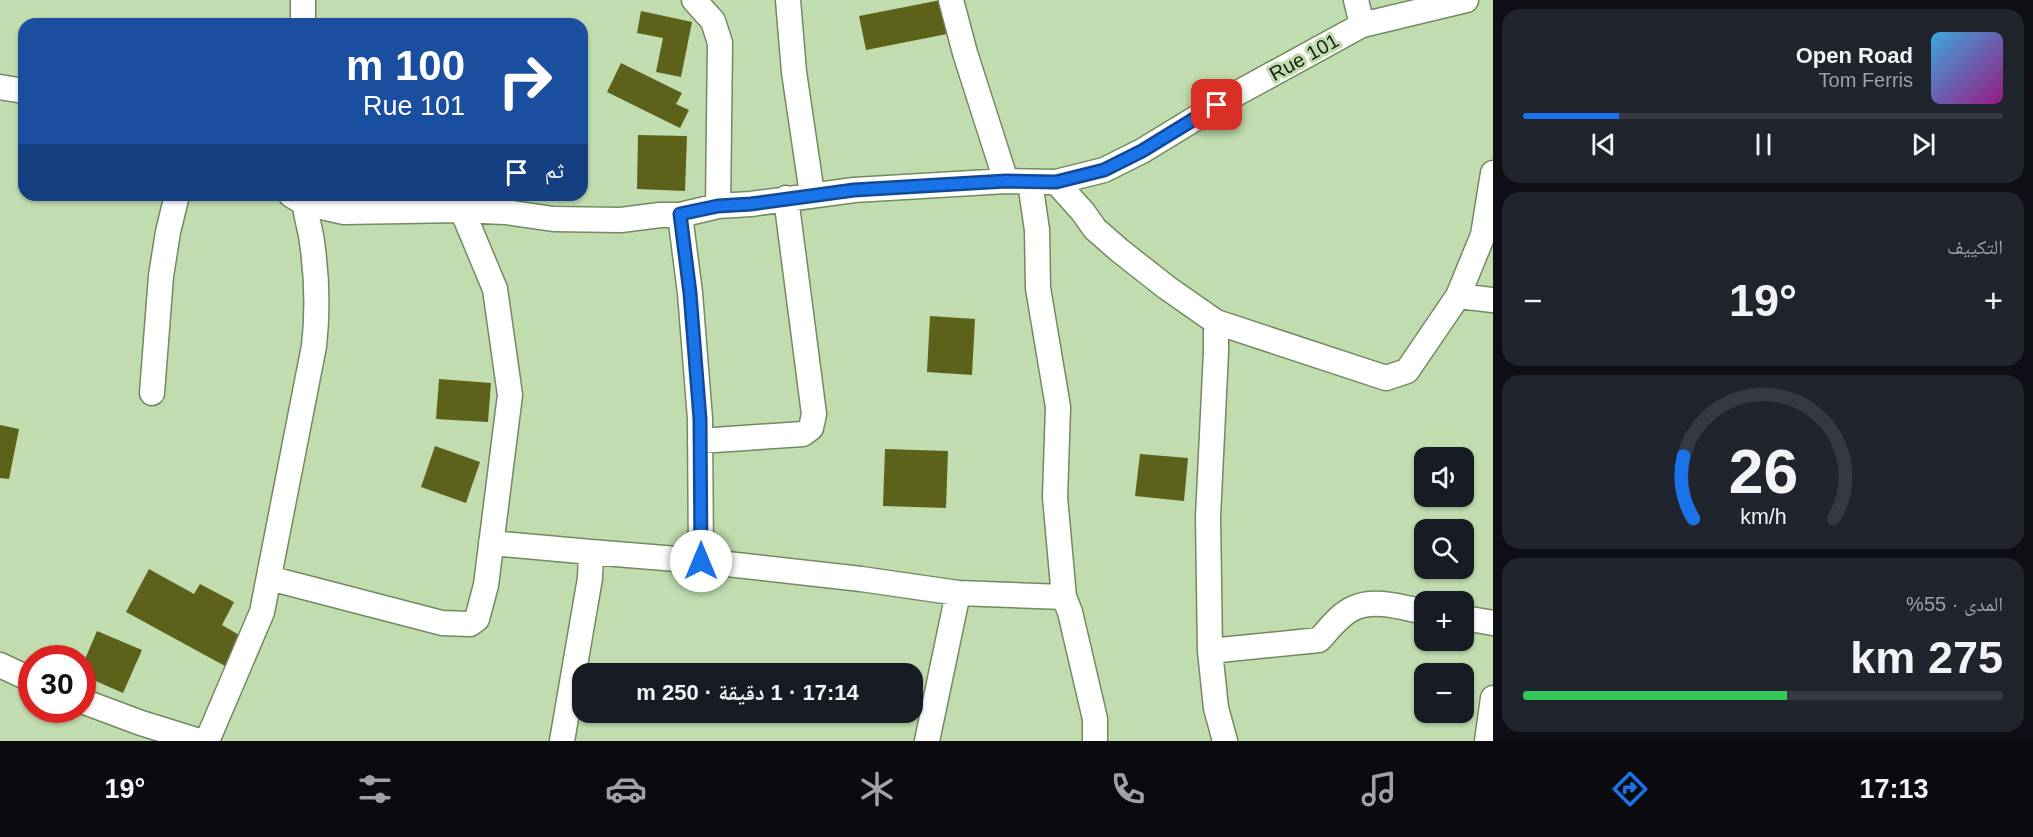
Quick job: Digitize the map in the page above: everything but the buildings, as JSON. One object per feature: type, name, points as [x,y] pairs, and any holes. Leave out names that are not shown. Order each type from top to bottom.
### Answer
[{"type":"street","points":[[303,0],[303,18]]},
{"type":"street","points":[[694,0],[713,21],[720,43],[718,206]]},
{"type":"street","points":[[788,0],[794,72],[812,194]]},
{"type":"street","points":[[951,0],[965,53],[1006,181]]},
{"type":"street","points":[[1356,0],[1362,25]]},
{"type":"street","name":"Rue 101","points":[[309,201],[344,212],[462,210],[505,212],[553,219],[621,220],[854,190],[1006,181],[1056,182],[1104,170],[1142,151],[1217,105],[1362,25],[1466,0]]},
{"type":"street","points":[[0,87],[18,90]]},
{"type":"street","points":[[1056,182],[1095,229],[1166,287],[1216,322],[1386,378],[1407,370],[1458,296],[1483,235],[1493,173]]},
{"type":"street","points":[[1030,182],[1037,230],[1038,288],[1058,407],[1056,497],[1064,597],[1070,612],[1095,719],[1095,741]]},
{"type":"street","points":[[700,441],[803,434],[811,428],[814,414],[786,198]]},
{"type":"street","points":[[153,393],[161,276],[176,201]]},
{"type":"street","points":[[207,741],[262,612],[314,346],[317,290],[312,241],[301,201]]},
{"type":"street","points":[[269,578],[442,623],[470,624],[477,619],[491,543],[510,395],[495,289],[462,210]]},
{"type":"street","points":[[670,215],[690,293],[700,441],[701,561]]},
{"type":"street","points":[[1458,296],[1493,300]]},
{"type":"street","points":[[1216,322],[1208,517],[1210,651],[1216,708],[1225,741]]},
{"type":"street","points":[[491,543],[701,561],[861,579],[958,593],[1064,597]]},
{"type":"street","points":[[562,741],[590,578],[591,552]]},
{"type":"street","points":[[927,741],[958,593]]},
{"type":"street","points":[[1210,651],[1319,640],[1335,622],[1355,607],[1379,604],[1414,610]]},
{"type":"street","points":[[1474,620],[1493,623]]},
{"type":"street","points":[[0,666],[18,674]]},
{"type":"street","points":[[1487,741],[1493,698]]},
{"type":"street","points":[[96,706],[199,741]]},
{"type":"route","points":[[701,561],[700,419],[690,293],[680,214],[718,206],[751,204],[854,190],[1006,181],[1056,182],[1104,170],[1142,151],[1217,105]]}]
